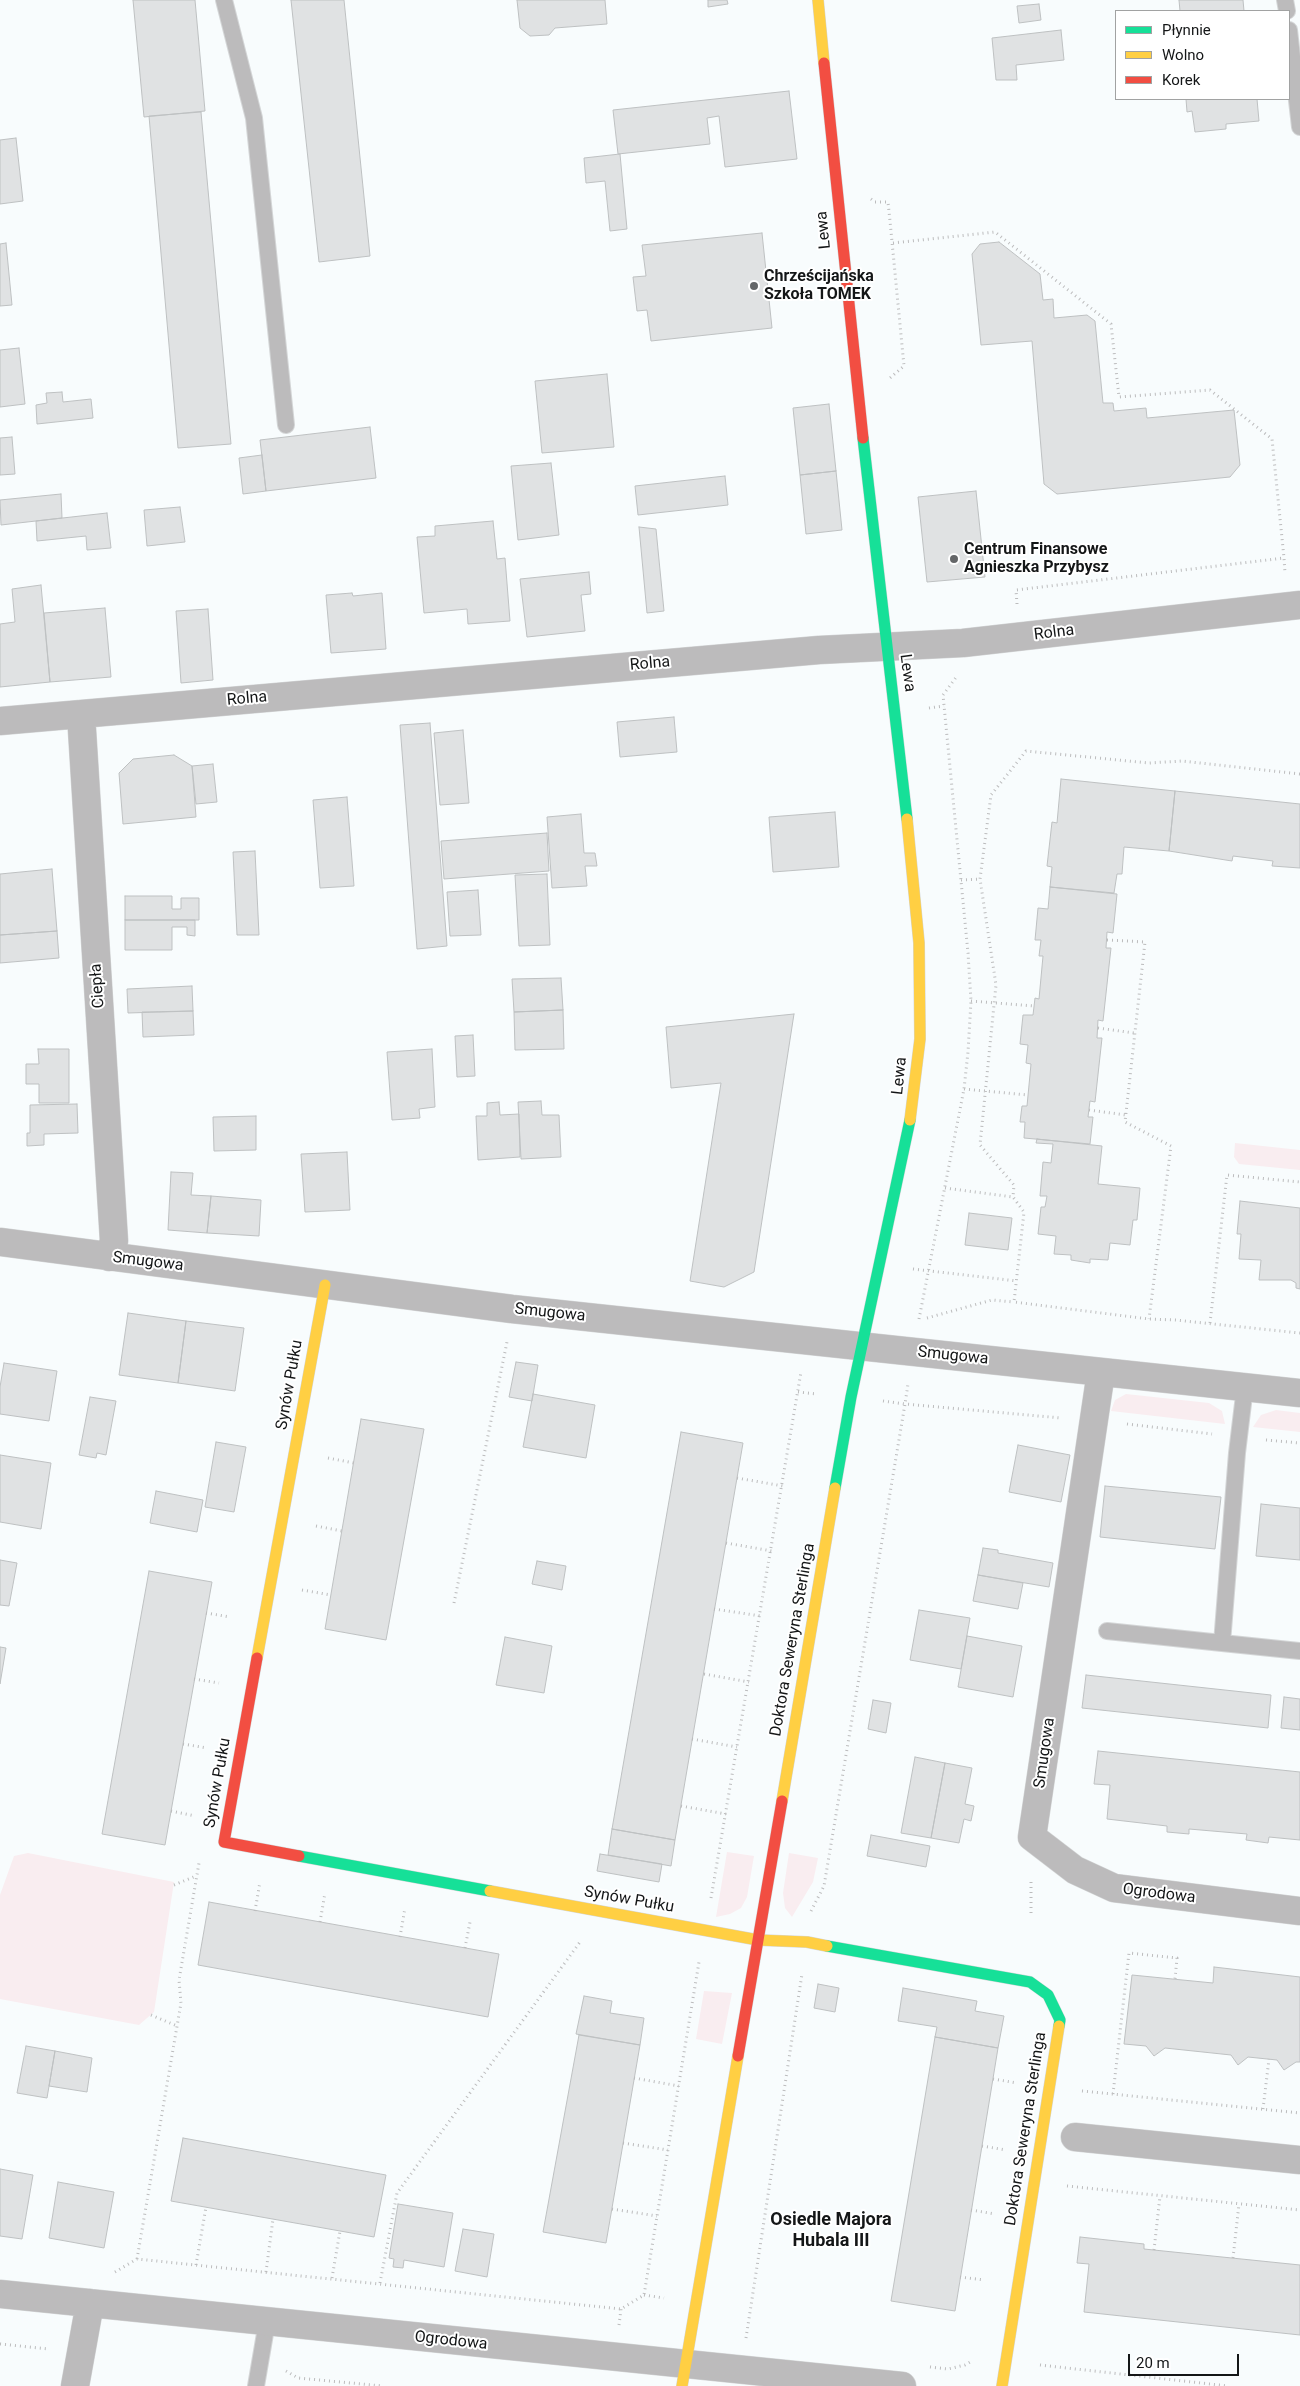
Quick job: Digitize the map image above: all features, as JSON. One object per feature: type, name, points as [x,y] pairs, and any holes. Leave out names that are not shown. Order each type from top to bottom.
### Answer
[{"type":"street","name":"Lewa","points":[[818,0],[886,646],[898,730],[919,943],[921,986],[920,1039],[912,1114],[878,1265],[862,1347]]},
{"type":"street","name":"Rolna","points":[[0,721],[799,651],[963,643],[1300,605]]},
{"type":"street","name":"Ciepła","points":[[80,714],[114,1241],[109,1257]]},
{"type":"street","name":"Smugowa","points":[[0,1242],[512,1309],[1300,1392]]},
{"type":"street","name":"Synów Pułku","points":[[324,1285],[224,1842],[758,1940]]},
{"type":"street","name":"Doktora Seweryna Sterlinga","points":[[684,2375],[851,1397],[862,1347]]},
{"type":"street","name":"Smugowa","points":[[1032,1837],[1101,1372]]},
{"type":"street","name":"Ogrodowa","points":[[1032,1837],[1075,1870],[1114,1888],[1300,1911]]},
{"type":"street","name":"Doktora Seweryna Sterlinga","points":[[758,1940],[807,1942],[1030,1982],[1048,1994],[1060,2020],[1002,2386]]},
{"type":"street","points":[[1075,2137],[1300,2160]]},
{"type":"street","name":"Ogrodowa","points":[[0,2294],[267,2322],[684,2375],[741,2370],[902,2386]]},
{"type":"street","points":[[75,2386],[90,2303]]},
{"type":"lane","points":[[224,0],[254,118],[286,425]]},
{"type":"lane","points":[[1290,39],[1300,127]]},
{"type":"lane","points":[[1222,1643],[1239,1437],[1245,1387]]},
{"type":"lane","points":[[1107,1631],[1300,1651]]},
{"type":"lane","points":[[256,2386],[267,2322]]},
{"type":"path","points":[[866,197],[875,202],[888,202],[893,243],[904,366],[886,382]]},
{"type":"path","points":[[893,243],[995,232],[1111,324],[1119,397],[1210,390],[1272,439],[1285,576]]},
{"type":"path","points":[[1018,607],[1016,590],[1284,558]]},
{"type":"path","points":[[928,1272],[964,1090],[971,1001],[943,695],[960,673]]},
{"type":"path","points":[[1014,1302],[1024,1212],[1013,1198],[1014,1185],[980,1145],[996,985],[980,879],[991,795],[1026,751],[1148,763],[1182,761],[1300,774]]},
{"type":"path","points":[[961,880],[980,879]]},
{"type":"path","points":[[1107,940],[1145,942],[1125,1122],[1171,1146],[1149,1319]]},
{"type":"path","points":[[971,1001],[995,1001],[1034,1006]]},
{"type":"path","points":[[1098,1028],[1134,1033]]},
{"type":"path","points":[[964,1090],[1028,1095]]},
{"type":"path","points":[[1089,1110],[1126,1115]]},
{"type":"path","points":[[1210,1323],[1227,1175],[1300,1182]]},
{"type":"path","points":[[944,1188],[1013,1198]]},
{"type":"path","points":[[878,1265],[1016,1281]]},
{"type":"path","points":[[919,1320],[992,1300],[1149,1319],[1210,1323],[1300,1333]]},
{"type":"path","points":[[454,1603],[512,1309]]},
{"type":"path","points":[[710,1901],[761,1616],[802,1367]]},
{"type":"path","points":[[741,2370],[812,1906],[824,1886],[905,1404],[1094,1421],[1300,1443]]},
{"type":"path","points":[[322,1457],[354,1463]]},
{"type":"path","points":[[737,1478],[783,1486]]},
{"type":"path","points":[[309,1525],[342,1531]]},
{"type":"path","points":[[726,1543],[772,1551]]},
{"type":"path","points":[[298,1590],[331,1595]]},
{"type":"path","points":[[714,1609],[761,1616]]},
{"type":"path","points":[[206,1613],[235,1617]]},
{"type":"path","points":[[704,1674],[749,1682]]},
{"type":"path","points":[[194,1679],[223,1684]]},
{"type":"path","points":[[692,1739],[738,1747]]},
{"type":"path","points":[[183,1744],[211,1749]]},
{"type":"path","points":[[680,1806],[726,1814]]},
{"type":"path","points":[[171,1811],[199,1816]]},
{"type":"path","points":[[137,2259],[181,2003],[180,1980],[200,1858]]},
{"type":"path","points":[[174,1885],[197,1876]]},
{"type":"path","points":[[255,1911],[261,1877]]},
{"type":"path","points":[[320,1922],[326,1888]]},
{"type":"path","points":[[400,1937],[406,1904]]},
{"type":"path","points":[[465,1948],[471,1915]]},
{"type":"path","points":[[380,2283],[397,2193],[584,1937]]},
{"type":"path","points":[[1113,2094],[1129,1953],[1177,1958],[1175,1979]]},
{"type":"path","points":[[108,2276],[137,2259],[621,2309],[644,2295],[699,1960]]},
{"type":"path","points":[[151,2015],[177,2026]]},
{"type":"path","points":[[1263,2109],[1269,2059]]},
{"type":"path","points":[[634,2078],[679,2086]]},
{"type":"path","points":[[993,2079],[1021,2084]]},
{"type":"path","points":[[1081,2091],[1300,2113]]},
{"type":"path","points":[[623,2143],[668,2150]]},
{"type":"path","points":[[982,2146],[1010,2150]]},
{"type":"path","points":[[1067,2186],[1300,2210]]},
{"type":"path","points":[[1154,2250],[1160,2196]]},
{"type":"path","points":[[1233,2258],[1239,2204]]},
{"type":"path","points":[[196,2265],[206,2207]]},
{"type":"path","points":[[612,2209],[657,2216]]},
{"type":"path","points":[[972,2210],[1000,2215]]},
{"type":"path","points":[[266,2272],[273,2219]]},
{"type":"path","points":[[332,2278],[340,2231]]},
{"type":"path","points":[[960,2276],[988,2281]]},
{"type":"path","points":[[0,2344],[52,2349]]},
{"type":"path","points":[[928,2367],[948,2369],[964,2365],[978,2357],[1228,2386]]},
{"type":"shaded area","points":[[1235,1143],[1300,1150],[1300,1170],[1239,1164],[1234,1157]]},
{"type":"shaded area","points":[[1126,1394],[1209,1403],[1222,1411],[1225,1424],[1111,1411],[1115,1400]]},
{"type":"shaded area","points":[[1276,1410],[1300,1413],[1300,1432],[1253,1427],[1261,1415]]},
{"type":"shaded area","points":[[727,1852],[754,1856],[747,1897],[741,1908],[730,1914],[716,1917]]},
{"type":"shaded area","points":[[28,1853],[174,1882],[154,2012],[139,2025],[0,1999],[0,1895],[14,1856]]},
{"type":"shaded area","points":[[789,1853],[818,1858],[813,1882],[792,1917],[785,1908],[783,1893]]},
{"type":"shaded area","points":[[704,1991],[732,1993],[722,2044],[696,2039]]},
{"type":"building","points":[[133,0],[195,0],[205,111],[144,117]]},
{"type":"building","points":[[291,0],[344,0],[370,256],[319,262]]},
{"type":"building","points":[[517,0],[605,0],[607,24],[555,28],[549,35],[530,36],[520,28]]},
{"type":"building","points":[[708,0],[727,0],[728,4],[708,7]]},
{"type":"building","points":[[1179,0],[1243,0],[1244,10],[1180,10]]},
{"type":"building","points":[[1039,4],[1041,20],[1019,23],[1017,6]]},
{"type":"building","points":[[1061,30],[1064,60],[1016,65],[1017,80],[996,80],[992,38]]},
{"type":"building","points":[[789,91],[797,159],[725,167],[719,116],[707,118],[710,144],[618,154],[613,110]]},
{"type":"building","points":[[1186,100],[1257,100],[1259,121],[1226,124],[1226,129],[1195,132],[1192,111],[1187,112]]},
{"type":"building","points":[[201,112],[231,444],[178,448],[149,116]]},
{"type":"building","points":[[16,138],[23,201],[0,204],[0,140]]},
{"type":"building","points":[[620,154],[627,229],[610,231],[605,181],[586,183],[584,158]]},
{"type":"building","points":[[762,233],[772,328],[651,341],[647,310],[637,311],[633,277],[646,276],[642,245]]},
{"type":"building","points":[[999,242],[1040,274],[1043,300],[1053,299],[1054,318],[1087,315],[1095,321],[1103,403],[1113,403],[1114,411],[1146,408],[1147,418],[1234,410],[1240,465],[1230,477],[1057,494],[1044,484],[1032,341],[981,345],[972,254],[980,244]]},
{"type":"building","points":[[6,243],[12,305],[0,306],[0,244]]},
{"type":"building","points":[[19,348],[25,404],[0,407],[0,350]]},
{"type":"building","points":[[607,374],[614,447],[542,453],[535,381]]},
{"type":"building","points":[[62,392],[63,402],[91,399],[93,418],[37,424],[36,405],[47,403],[46,393]]},
{"type":"building","points":[[829,404],[836,471],[800,475],[793,408]]},
{"type":"building","points":[[370,427],[376,478],[266,491],[260,440]]},
{"type":"building","points":[[12,437],[15,474],[0,475],[0,438]]},
{"type":"building","points":[[262,455],[266,491],[243,494],[239,458]]},
{"type":"building","points":[[551,463],[559,535],[518,540],[511,466]]},
{"type":"building","points":[[836,471],[842,530],[806,534],[800,475]]},
{"type":"building","points":[[725,476],[728,505],[638,515],[635,486]]},
{"type":"building","points":[[976,491],[985,577],[927,582],[918,497]]},
{"type":"building","points":[[61,494],[62,518],[1,525],[0,500]]},
{"type":"building","points":[[180,507],[185,542],[147,546],[144,510]]},
{"type":"building","points":[[107,513],[111,548],[87,550],[86,536],[37,541],[36,521]]},
{"type":"building","points":[[493,521],[497,559],[505,558],[510,621],[468,624],[467,609],[424,613],[417,537],[435,536],[435,526]]},
{"type":"building","points":[[639,527],[656,529],[664,611],[647,613]]},
{"type":"building","points":[[589,572],[591,594],[581,595],[585,631],[527,637],[520,579]]},
{"type":"building","points":[[41,585],[50,682],[0,687],[0,624],[15,622],[12,589]]},
{"type":"building","points":[[352,593],[353,596],[382,593],[386,649],[331,653],[326,595]]},
{"type":"building","points":[[105,608],[111,677],[50,682],[44,613]]},
{"type":"building","points":[[208,609],[213,680],[181,683],[176,611]]},
{"type":"building","points":[[674,717],[677,752],[620,757],[617,722]]},
{"type":"building","points":[[430,723],[447,946],[417,949],[400,725]]},
{"type":"building","points":[[463,730],[469,803],[440,805],[434,733]]},
{"type":"building","points":[[174,755],[192,766],[196,817],[123,824],[119,773],[133,759]]},
{"type":"building","points":[[213,764],[217,802],[196,804],[192,766]]},
{"type":"building","points":[[1061,779],[1175,791],[1169,851],[1124,847],[1122,874],[1117,874],[1114,893],[1050,887],[1052,867],[1047,866],[1052,822],[1057,823]]},
{"type":"building","points":[[1175,791],[1300,804],[1300,868],[1272,866],[1273,861],[1233,856],[1232,861],[1169,851]]},
{"type":"building","points":[[347,797],[354,886],[320,888],[313,800]]},
{"type":"building","points":[[835,812],[839,867],[773,872],[769,817]]},
{"type":"building","points":[[581,814],[584,853],[595,853],[597,866],[585,866],[587,886],[552,888],[547,817]]},
{"type":"building","points":[[547,833],[549,871],[444,879],[441,841]]},
{"type":"building","points":[[255,851],[259,935],[237,935],[233,852]]},
{"type":"building","points":[[52,869],[57,931],[0,935],[0,874]]},
{"type":"building","points":[[547,874],[550,945],[519,946],[515,875]]},
{"type":"building","points":[[1050,887],[1117,894],[1113,933],[1107,932],[1106,948],[1111,948],[1103,1021],[1098,1020],[1097,1038],[1102,1038],[1095,1102],[1090,1101],[1088,1117],[1093,1117],[1090,1144],[1024,1138],[1025,1122],[1020,1122],[1022,1106],[1027,1106],[1031,1064],[1026,1063],[1028,1045],[1020,1044],[1023,1015],[1033,1015],[1035,998],[1039,999],[1043,956],[1039,956],[1041,940],[1035,940],[1038,908],[1048,909]]},
{"type":"building","points":[[478,890],[481,935],[450,936],[447,892]]},
{"type":"building","points":[[125,896],[172,896],[172,909],[181,909],[181,898],[199,898],[199,920],[125,920]]},
{"type":"building","points":[[125,920],[195,920],[195,936],[187,935],[187,927],[172,927],[172,950],[125,950]]},
{"type":"building","points":[[57,931],[59,958],[0,963],[0,935]]},
{"type":"building","points":[[561,978],[563,1010],[514,1012],[512,979]]},
{"type":"building","points":[[192,986],[193,1011],[128,1013],[127,989]]},
{"type":"building","points":[[563,1010],[564,1049],[515,1050],[514,1012]]},
{"type":"building","points":[[193,1011],[194,1035],[143,1037],[142,1012]]},
{"type":"building","points":[[794,1014],[754,1272],[724,1287],[690,1281],[721,1083],[671,1088],[666,1027]]},
{"type":"building","points":[[473,1035],[475,1076],[457,1077],[455,1036]]},
{"type":"building","points":[[38,1049],[69,1049],[69,1103],[39,1103],[39,1084],[26,1084],[26,1064],[39,1064]]},
{"type":"building","points":[[432,1049],[435,1107],[419,1109],[420,1118],[392,1120],[387,1052]]},
{"type":"building","points":[[541,1101],[542,1115],[559,1115],[561,1157],[521,1159],[518,1102]]},
{"type":"building","points":[[499,1102],[500,1115],[519,1114],[520,1157],[478,1160],[476,1116],[487,1116],[487,1103]]},
{"type":"building","points":[[77,1104],[78,1133],[44,1134],[44,1145],[27,1146],[27,1133],[30,1133],[30,1105]]},
{"type":"building","points":[[256,1116],[256,1150],[214,1151],[213,1117]]},
{"type":"building","points":[[1037,1139],[1102,1146],[1098,1184],[1140,1188],[1137,1220],[1133,1220],[1130,1245],[1110,1243],[1108,1260],[1090,1259],[1090,1263],[1071,1260],[1071,1255],[1054,1254],[1056,1236],[1038,1234],[1041,1207],[1045,1207],[1047,1196],[1040,1196],[1043,1162],[1051,1163],[1053,1144],[1036,1143]]},
{"type":"building","points":[[347,1152],[350,1210],[305,1212],[301,1154]]},
{"type":"building","points":[[171,1172],[193,1173],[191,1195],[211,1196],[207,1233],[168,1230]]},
{"type":"building","points":[[211,1196],[261,1200],[259,1236],[207,1233]]},
{"type":"building","points":[[1240,1201],[1300,1208],[1300,1289],[1296,1288],[1296,1283],[1291,1280],[1259,1280],[1261,1260],[1239,1259],[1241,1234],[1237,1234]]},
{"type":"building","points":[[969,1213],[1012,1218],[1008,1250],[965,1245]]},
{"type":"building","points":[[128,1313],[186,1321],[178,1383],[119,1375]]},
{"type":"building","points":[[186,1321],[244,1328],[235,1391],[178,1383]]},
{"type":"building","points":[[516,1362],[538,1365],[532,1401],[509,1397]]},
{"type":"building","points":[[4,1363],[57,1371],[49,1421],[0,1414],[0,1387]]},
{"type":"building","points":[[533,1394],[595,1405],[586,1458],[523,1447]]},
{"type":"building","points":[[90,1397],[116,1401],[106,1455],[97,1453],[96,1458],[79,1455]]},
{"type":"building","points":[[361,1419],[424,1429],[386,1640],[325,1629]]},
{"type":"building","points":[[681,1432],[743,1443],[675,1840],[612,1829]]},
{"type":"building","points":[[216,1442],[246,1447],[234,1512],[205,1507]]},
{"type":"building","points":[[1018,1445],[1070,1455],[1061,1502],[1009,1492]]},
{"type":"building","points":[[0,1455],[51,1463],[41,1529],[0,1522]]},
{"type":"building","points":[[1105,1486],[1221,1497],[1215,1549],[1100,1537]]},
{"type":"building","points":[[156,1491],[203,1500],[197,1532],[150,1523]]},
{"type":"building","points":[[1261,1504],[1300,1508],[1300,1560],[1256,1556]]},
{"type":"building","points":[[983,1548],[998,1550],[998,1553],[1053,1563],[1049,1587],[978,1575]]},
{"type":"building","points":[[0,1560],[17,1563],[9,1606],[0,1605]]},
{"type":"building","points":[[537,1561],[566,1566],[562,1590],[532,1584]]},
{"type":"building","points":[[149,1571],[212,1582],[165,1845],[102,1834]]},
{"type":"building","points":[[978,1575],[1023,1583],[1018,1609],[973,1601]]},
{"type":"building","points":[[919,1610],[970,1618],[961,1669],[910,1660]]},
{"type":"building","points":[[967,1636],[1022,1646],[1013,1697],[958,1687]]},
{"type":"building","points":[[505,1637],[552,1646],[544,1693],[496,1685]]},
{"type":"building","points":[[0,1647],[6,1648],[0,1684]]},
{"type":"building","points":[[1086,1675],[1271,1695],[1268,1728],[1082,1708]]},
{"type":"building","points":[[1284,1697],[1300,1699],[1300,1730],[1281,1728]]},
{"type":"building","points":[[873,1700],[891,1703],[886,1733],[868,1729]]},
{"type":"building","points":[[1098,1751],[1300,1772],[1300,1840],[1269,1837],[1268,1843],[1246,1840],[1247,1834],[1189,1829],[1189,1834],[1167,1832],[1167,1826],[1107,1819],[1110,1785],[1094,1784]]},
{"type":"building","points":[[915,1757],[945,1763],[931,1838],[901,1833]]},
{"type":"building","points":[[945,1763],[972,1768],[965,1804],[974,1806],[971,1821],[964,1819],[959,1843],[931,1838]]},
{"type":"building","points":[[612,1829],[675,1840],[671,1866],[608,1855]]},
{"type":"building","points":[[871,1835],[930,1846],[926,1867],[867,1856]]},
{"type":"building","points":[[600,1854],[662,1864],[659,1882],[597,1871]]},
{"type":"building","points":[[209,1902],[499,1954],[488,2017],[198,1965]]},
{"type":"building","points":[[1214,1967],[1300,1977],[1300,2062],[1296,2062],[1284,2070],[1277,2060],[1248,2057],[1238,2065],[1231,2055],[1165,2048],[1154,2056],[1146,2046],[1124,2044],[1132,1975],[1213,1983]]},
{"type":"building","points":[[818,1984],[839,1988],[835,2012],[814,2008]]},
{"type":"building","points":[[903,1988],[977,2001],[975,2011],[1004,2016],[998,2048],[935,2037],[937,2027],[898,2021]]},
{"type":"building","points":[[584,1996],[612,2001],[610,2013],[644,2018],[640,2045],[576,2034]]},
{"type":"building","points":[[579,2035],[640,2045],[606,2243],[543,2232]]},
{"type":"building","points":[[935,2037],[998,2048],[955,2311],[891,2301]]},
{"type":"building","points":[[26,2046],[55,2051],[47,2098],[17,2093]]},
{"type":"building","points":[[55,2051],[92,2058],[87,2092],[49,2086]]},
{"type":"building","points":[[183,2138],[386,2175],[374,2237],[171,2201]]},
{"type":"building","points":[[0,2169],[33,2175],[22,2239],[0,2236]]},
{"type":"building","points":[[58,2182],[114,2192],[104,2248],[49,2238]]},
{"type":"building","points":[[398,2204],[453,2213],[444,2267],[404,2260],[403,2268],[393,2267],[394,2259],[389,2258]]},
{"type":"building","points":[[463,2229],[494,2234],[487,2277],[455,2271]]},
{"type":"building","points":[[1080,2237],[1144,2244],[1144,2249],[1300,2265],[1300,2335],[1084,2312],[1089,2264],[1077,2263]]},
{"type":"traffic: fast","points":[[863,438],[907,819]]},
{"type":"traffic: fast","points":[[835,1488],[851,1397],[910,1120]]},
{"type":"traffic: fast","points":[[299,1856],[490,1891]]},
{"type":"traffic: fast","points":[[827,1946],[1030,1982],[1048,1995],[1060,2020],[1059,2026]]},
{"type":"traffic: slow","points":[[818,0],[824,63]]},
{"type":"traffic: slow","points":[[907,819],[919,943],[920,1039],[910,1120]]},
{"type":"traffic: slow","points":[[257,1658],[325,1285]]},
{"type":"traffic: slow","points":[[782,1801],[835,1488]]},
{"type":"traffic: slow","points":[[490,1891],[758,1940],[807,1942],[827,1946]]},
{"type":"traffic: slow","points":[[1002,2386],[1059,2026]]},
{"type":"traffic: slow","points":[[682,2386],[738,2056]]},
{"type":"traffic: jam","points":[[824,63],[863,438]]},
{"type":"traffic: jam","points":[[257,1658],[224,1842],[299,1856]]},
{"type":"traffic: jam","points":[[738,2056],[782,1801]]},
{"type":"place","name":"Chrześcijańska Szkoła TOMEK","points":[[754,286]]},
{"type":"place","name":"Centrum Finansowe Agnieszka Przybysz","points":[[954,559]]},
{"type":"district","name":"Osiedle Majora Hubala III","points":[[831,2230]]}]
